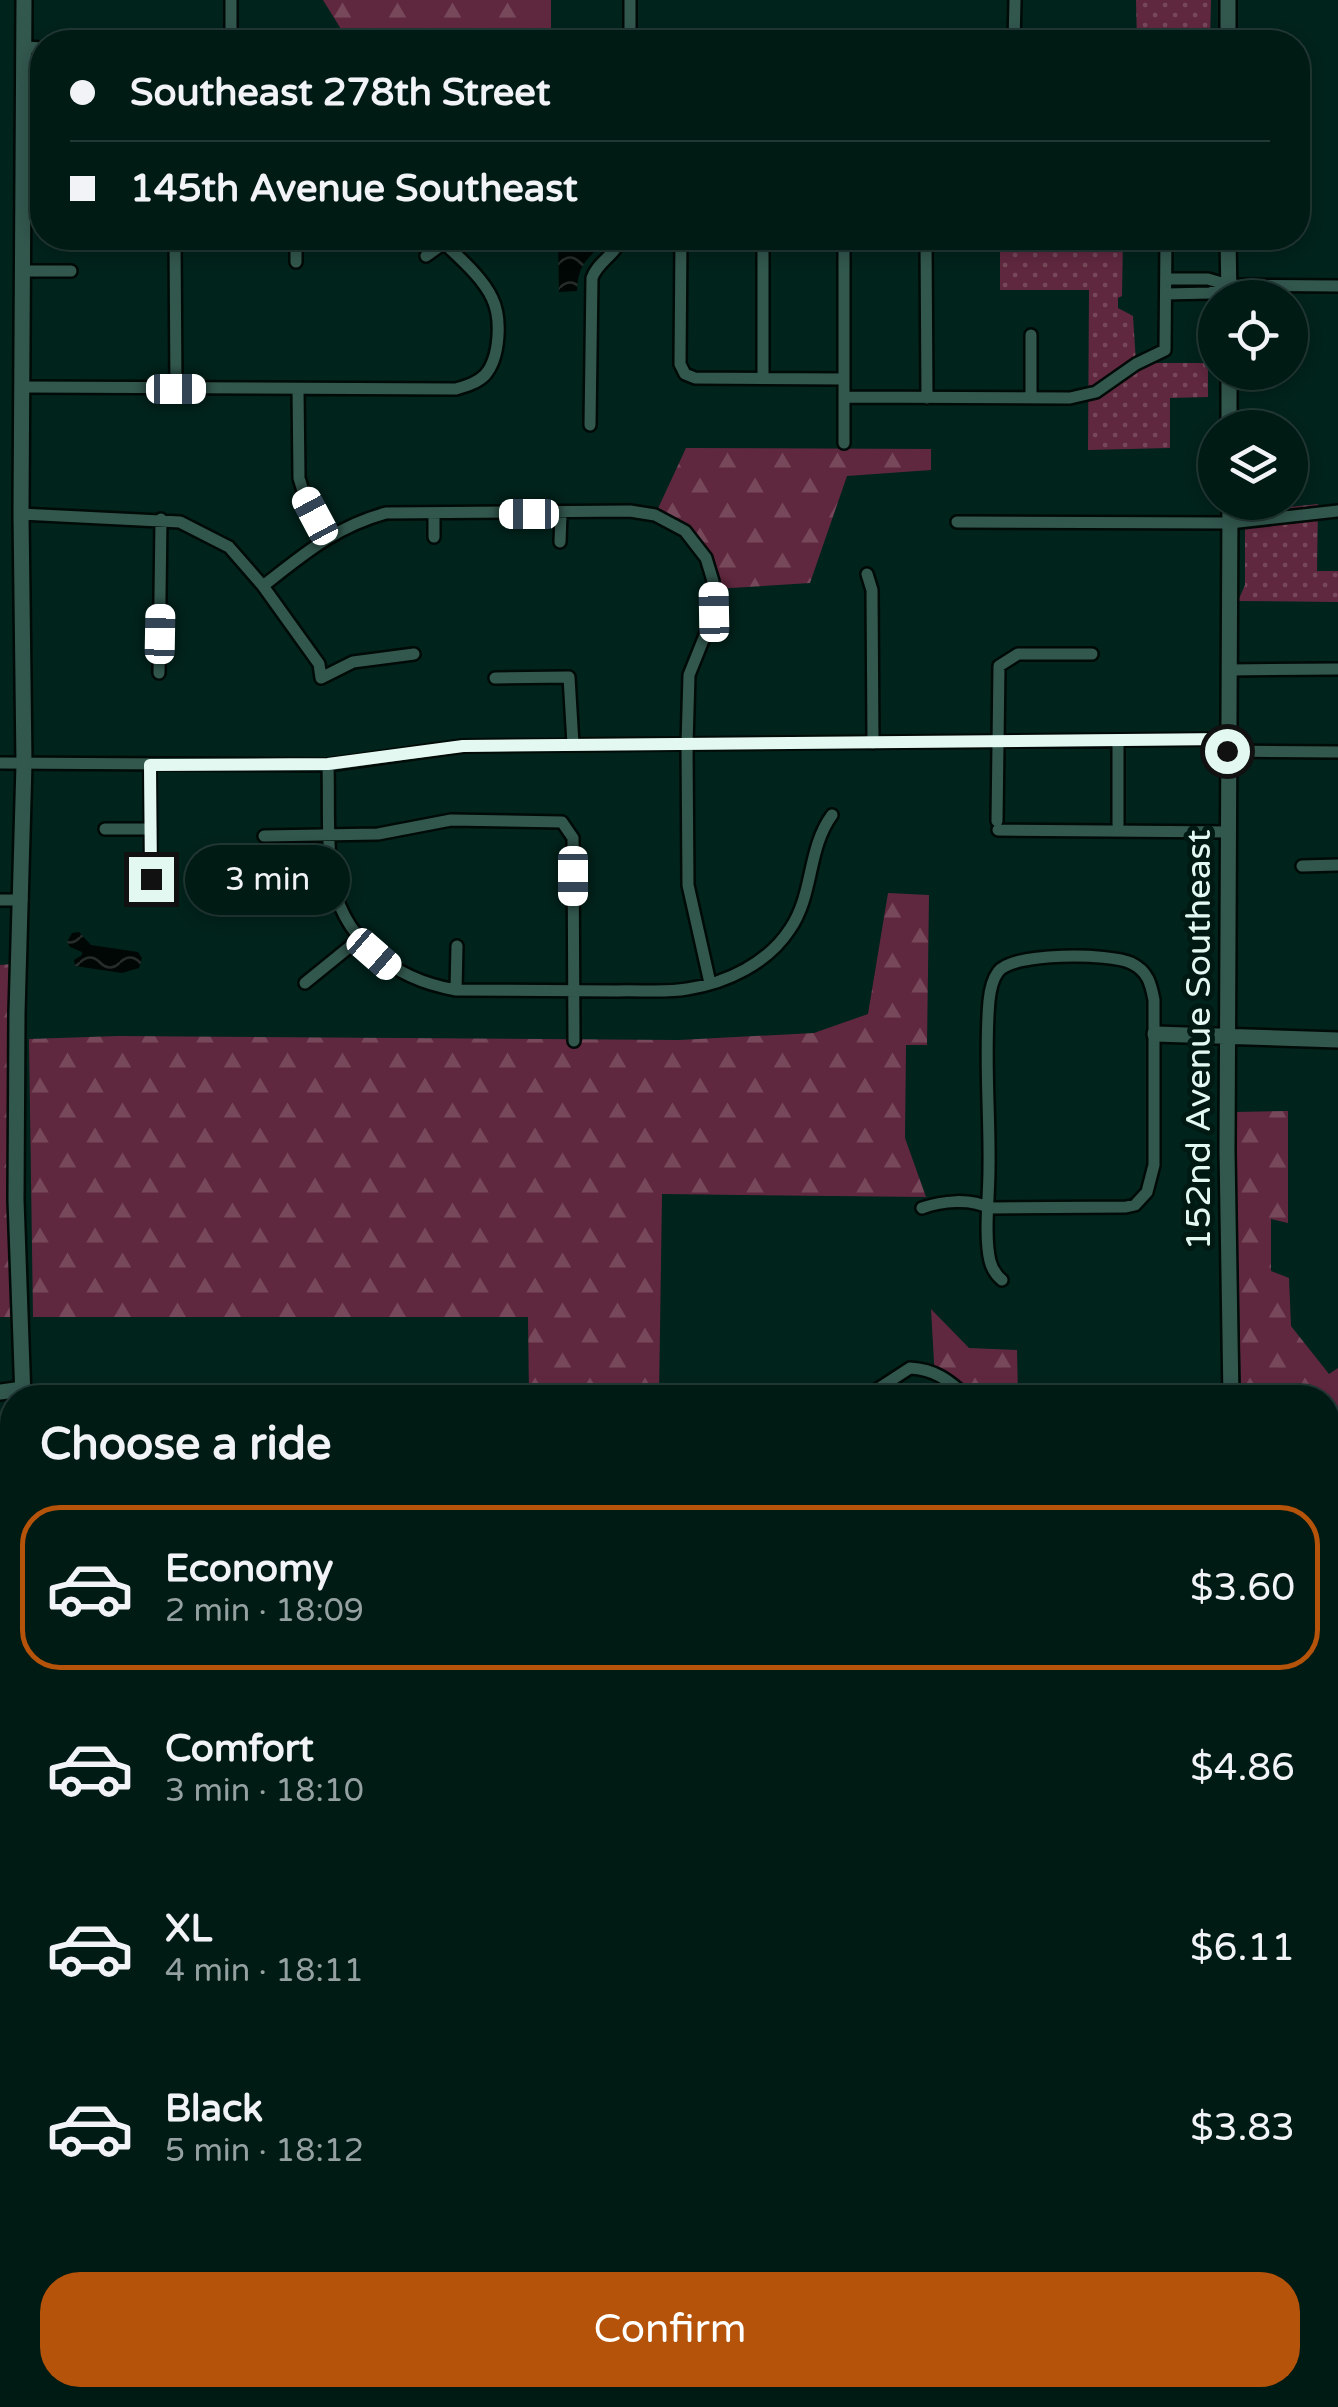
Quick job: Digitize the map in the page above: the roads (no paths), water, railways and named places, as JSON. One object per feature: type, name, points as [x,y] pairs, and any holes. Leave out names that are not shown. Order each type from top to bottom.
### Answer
[{"type":"street","points":[[23,1385],[16,1200],[24,764],[24,0]]},
{"type":"street","points":[[232,0],[232,30]]},
{"type":"street","points":[[630,0],[630,30]]},
{"type":"street","points":[[1014,30],[1015,0]]},
{"type":"street","points":[[1228,0],[1228,30]]},
{"type":"street","points":[[25,48],[30,48]]},
{"type":"street","points":[[25,160],[30,160]]},
{"type":"street","points":[[175,250],[176,389]]},
{"type":"street","points":[[296,250],[296,262]]},
{"type":"street","points":[[426,256],[432,250]]},
{"type":"street","points":[[21,387],[456,389],[472,384],[486,374],[495,355],[498,320],[491,294],[453,250]]},
{"type":"street","points":[[590,425],[592,278],[598,264],[615,250]]},
{"type":"street","points":[[680,250],[680,364],[685,374],[695,378],[844,379]]},
{"type":"street","points":[[763,250],[763,378]]},
{"type":"street","points":[[844,250],[844,443]]},
{"type":"street","points":[[926,250],[927,398]]},
{"type":"street","points":[[844,397],[1087,395],[1165,350],[1166,250]]},
{"type":"street","points":[[1228,250],[1228,280]]},
{"type":"street","points":[[24,271],[71,271]]},
{"type":"street","points":[[1166,279],[1211,280]]},
{"type":"street","points":[[1308,287],[1338,286]]},
{"type":"street","points":[[1166,294],[1198,293]]},
{"type":"street","points":[[1031,335],[1031,398]]},
{"type":"street","points":[[298,389],[299,478],[326,538]]},
{"type":"street","points":[[262,586],[326,538],[355,522],[386,514],[630,511],[656,515],[684,531],[699,546],[710,569],[714,612],[689,675],[687,744],[688,885],[710,983]]},
{"type":"street","points":[[958,522],[1230,523],[1338,512]]},
{"type":"street","points":[[21,514],[161,518],[198,530],[229,548],[262,586],[319,664],[321,678],[353,662],[414,654]]},
{"type":"street","points":[[434,514],[434,537]]},
{"type":"street","points":[[560,542],[561,514]]},
{"type":"street","points":[[159,673],[161,518]]},
{"type":"street","name":"152nd Avenue Southeast","points":[[1230,523],[1230,1385]]},
{"type":"street","points":[[866,574],[872,590],[873,743]]},
{"type":"street","points":[[1092,654],[1018,654],[999,666],[998,826],[1229,832]]},
{"type":"street","points":[[1228,670],[1338,669]]},
{"type":"street","points":[[495,678],[570,677],[572,744]]},
{"type":"street","points":[[0,763],[328,764],[432,749],[572,744],[1118,740],[1338,752]]},
{"type":"street","points":[[1118,740],[1118,824]]},
{"type":"street","points":[[328,764],[331,873],[358,940],[389,967],[419,981],[456,990],[685,990],[738,973],[778,947],[794,924],[806,894],[814,847],[832,815]]},
{"type":"street","points":[[150,765],[151,879],[157,892],[166,898]]},
{"type":"street","points":[[264,836],[378,834],[451,820],[562,822],[573,838],[574,1041]]},
{"type":"street","points":[[105,829],[150,829]]},
{"type":"street","points":[[1302,866],[1338,865]]},
{"type":"street","points":[[0,900],[22,900]]},
{"type":"street","points":[[305,983],[358,940]]},
{"type":"street","points":[[456,990],[457,946]]},
{"type":"street","points":[[922,1208],[978,1202],[989,1208],[1108,1209],[1134,1205],[1142,1199],[1151,1185],[1154,1165],[1154,1000],[1150,980],[1142,970],[1131,962],[1112,958],[1061,957],[1010,962],[999,970],[989,1003],[989,1208],[990,1262],[1002,1280]]},
{"type":"street","points":[[1154,1034],[1338,1040]]},
{"type":"street","points":[[884,1385],[910,1368],[933,1372],[955,1385]]},
{"type":"water","points":[[558,250],[596,250],[583,266],[577,291],[559,292]]},
{"type":"water","points":[[79,932],[91,945],[138,952],[142,958],[139,968],[122,973],[75,966],[74,960],[82,952],[67,942],[72,933]]}]
